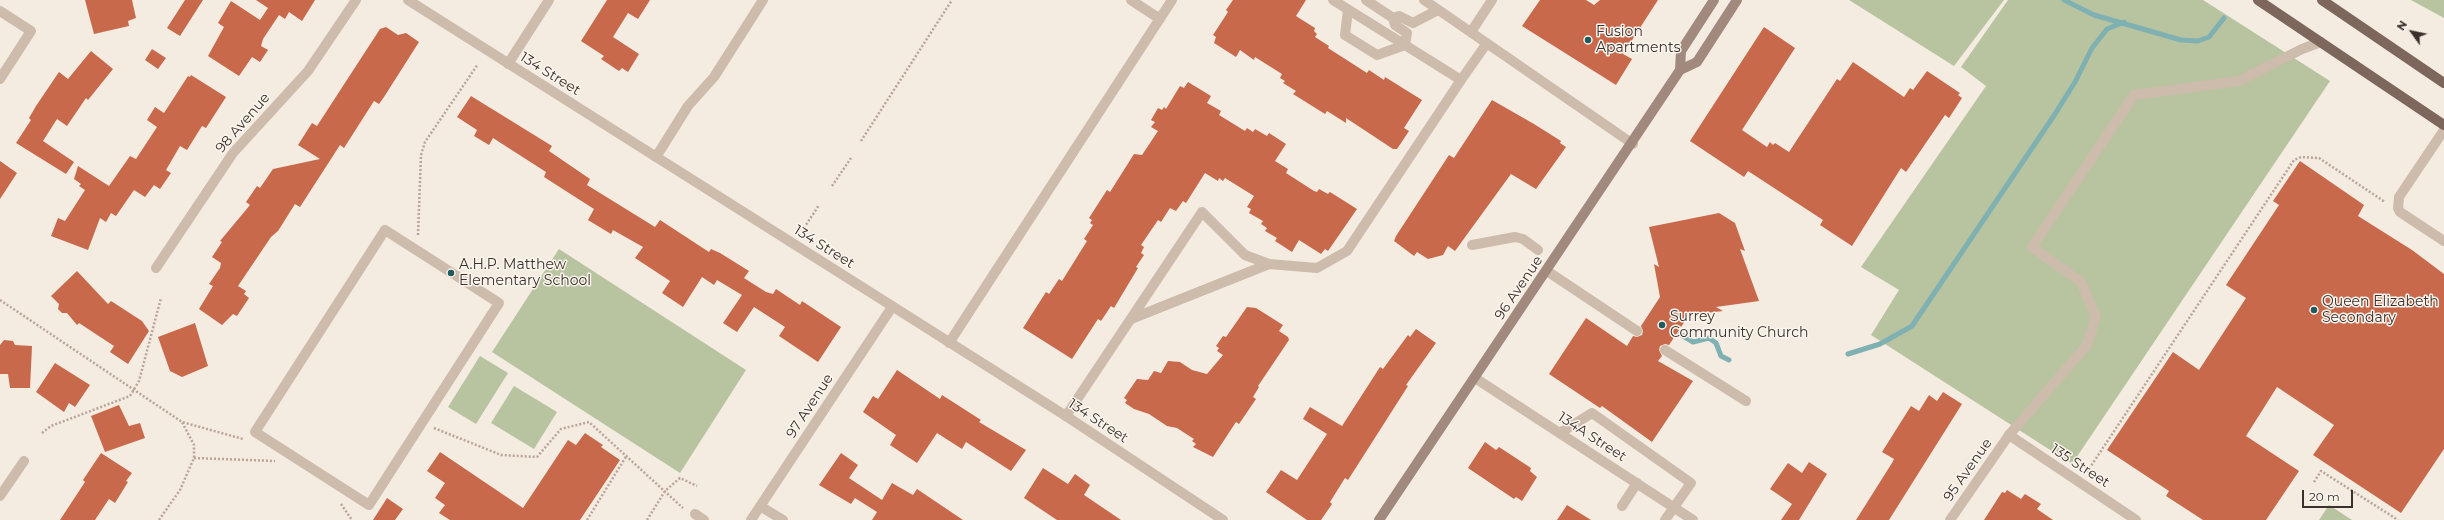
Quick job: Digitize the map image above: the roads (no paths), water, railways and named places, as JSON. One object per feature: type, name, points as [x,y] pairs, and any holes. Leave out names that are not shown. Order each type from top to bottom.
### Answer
[{"type":"main road","name":"96 Avenue","points":[[1380,520],[1633,144],[1680,70],[1681,51],[1714,0]]},
{"type":"main road","points":[[1680,70],[1697,62],[1737,0]]},
{"type":"main road","points":[[2258,0],[2444,125]]},
{"type":"main road","points":[[2322,0],[2444,83]]},
{"type":"street","name":"98 Avenue","points":[[156,268],[233,153],[308,71],[356,0]]},
{"type":"street","name":"134 Street","points":[[408,0],[1066,416],[1223,520]]},
{"type":"street","points":[[508,64],[549,0]]},
{"type":"street","points":[[656,156],[688,106],[714,77],[763,0]]},
{"type":"street","points":[[1131,0],[1160,19]]},
{"type":"street","points":[[949,343],[1172,0]]},
{"type":"street","points":[[1332,0],[1461,80]]},
{"type":"street","points":[[1366,0],[1392,18],[1395,25],[1407,33],[1405,45]]},
{"type":"street","points":[[1424,0],[1436,11],[1471,32],[1633,144]]},
{"type":"street","points":[[1471,32],[1492,0]]},
{"type":"street","points":[[1348,10],[1345,35],[1377,55],[1405,45]]},
{"type":"street","points":[[1392,18],[1399,16],[1413,23],[1436,11]]},
{"type":"street","points":[[0,12],[31,31],[0,79]]},
{"type":"street","name":"95 Avenue","points":[[1950,520],[2008,436],[2087,345],[2096,317],[2081,282],[2032,247],[2134,95],[2239,81],[2302,49],[2321,42]]},
{"type":"street","points":[[1066,416],[1202,212],[1245,255],[1269,264],[1317,268],[1347,250],[1486,43]]},
{"type":"street","points":[[2444,130],[2399,197],[2398,208],[2400,212],[2444,241]]},
{"type":"street","points":[[385,230],[417,251],[499,303],[369,505],[255,432],[385,230]]},
{"type":"street","points":[[1472,245],[1514,237],[1523,239],[1538,250]]},
{"type":"street","points":[[1131,319],[1269,264]]},
{"type":"street","points":[[1547,271],[1637,331]]},
{"type":"street","name":"97 Avenue","points":[[751,520],[892,307]]},
{"type":"street","points":[[1666,350],[1746,401]]},
{"type":"street","name":"134A Street","points":[[1475,378],[1693,520]]},
{"type":"street","points":[[1560,433],[1592,413],[1691,483],[1665,520]]},
{"type":"street","name":"135 Street","points":[[2008,436],[2136,520]]},
{"type":"street","points":[[0,496],[24,462]]},
{"type":"street","points":[[1622,506],[1637,483]]},
{"type":"street","points":[[760,506],[782,520]]},
{"type":"waterway","points":[[2064,0],[2094,15],[2181,40],[2198,41],[2209,37],[2224,18]]},
{"type":"waterway","points":[[1848,354],[1880,344],[1912,326],[2055,114],[2075,82],[2092,48],[2107,29],[2124,22]]},
{"type":"waterway","points":[[1680,334],[1693,342],[1709,338],[1716,343],[1721,356],[1729,360]]},
{"type":"place","name":"Fusion Apartments","points":[[1588,40]]},
{"type":"place","name":"A.H.P. Matthew Elementary School","points":[[451,273]]},
{"type":"place","name":"Queen Elizabeth Secondary","points":[[2314,310]]},
{"type":"place","name":"Surrey Community Church","points":[[1662,325]]}]
